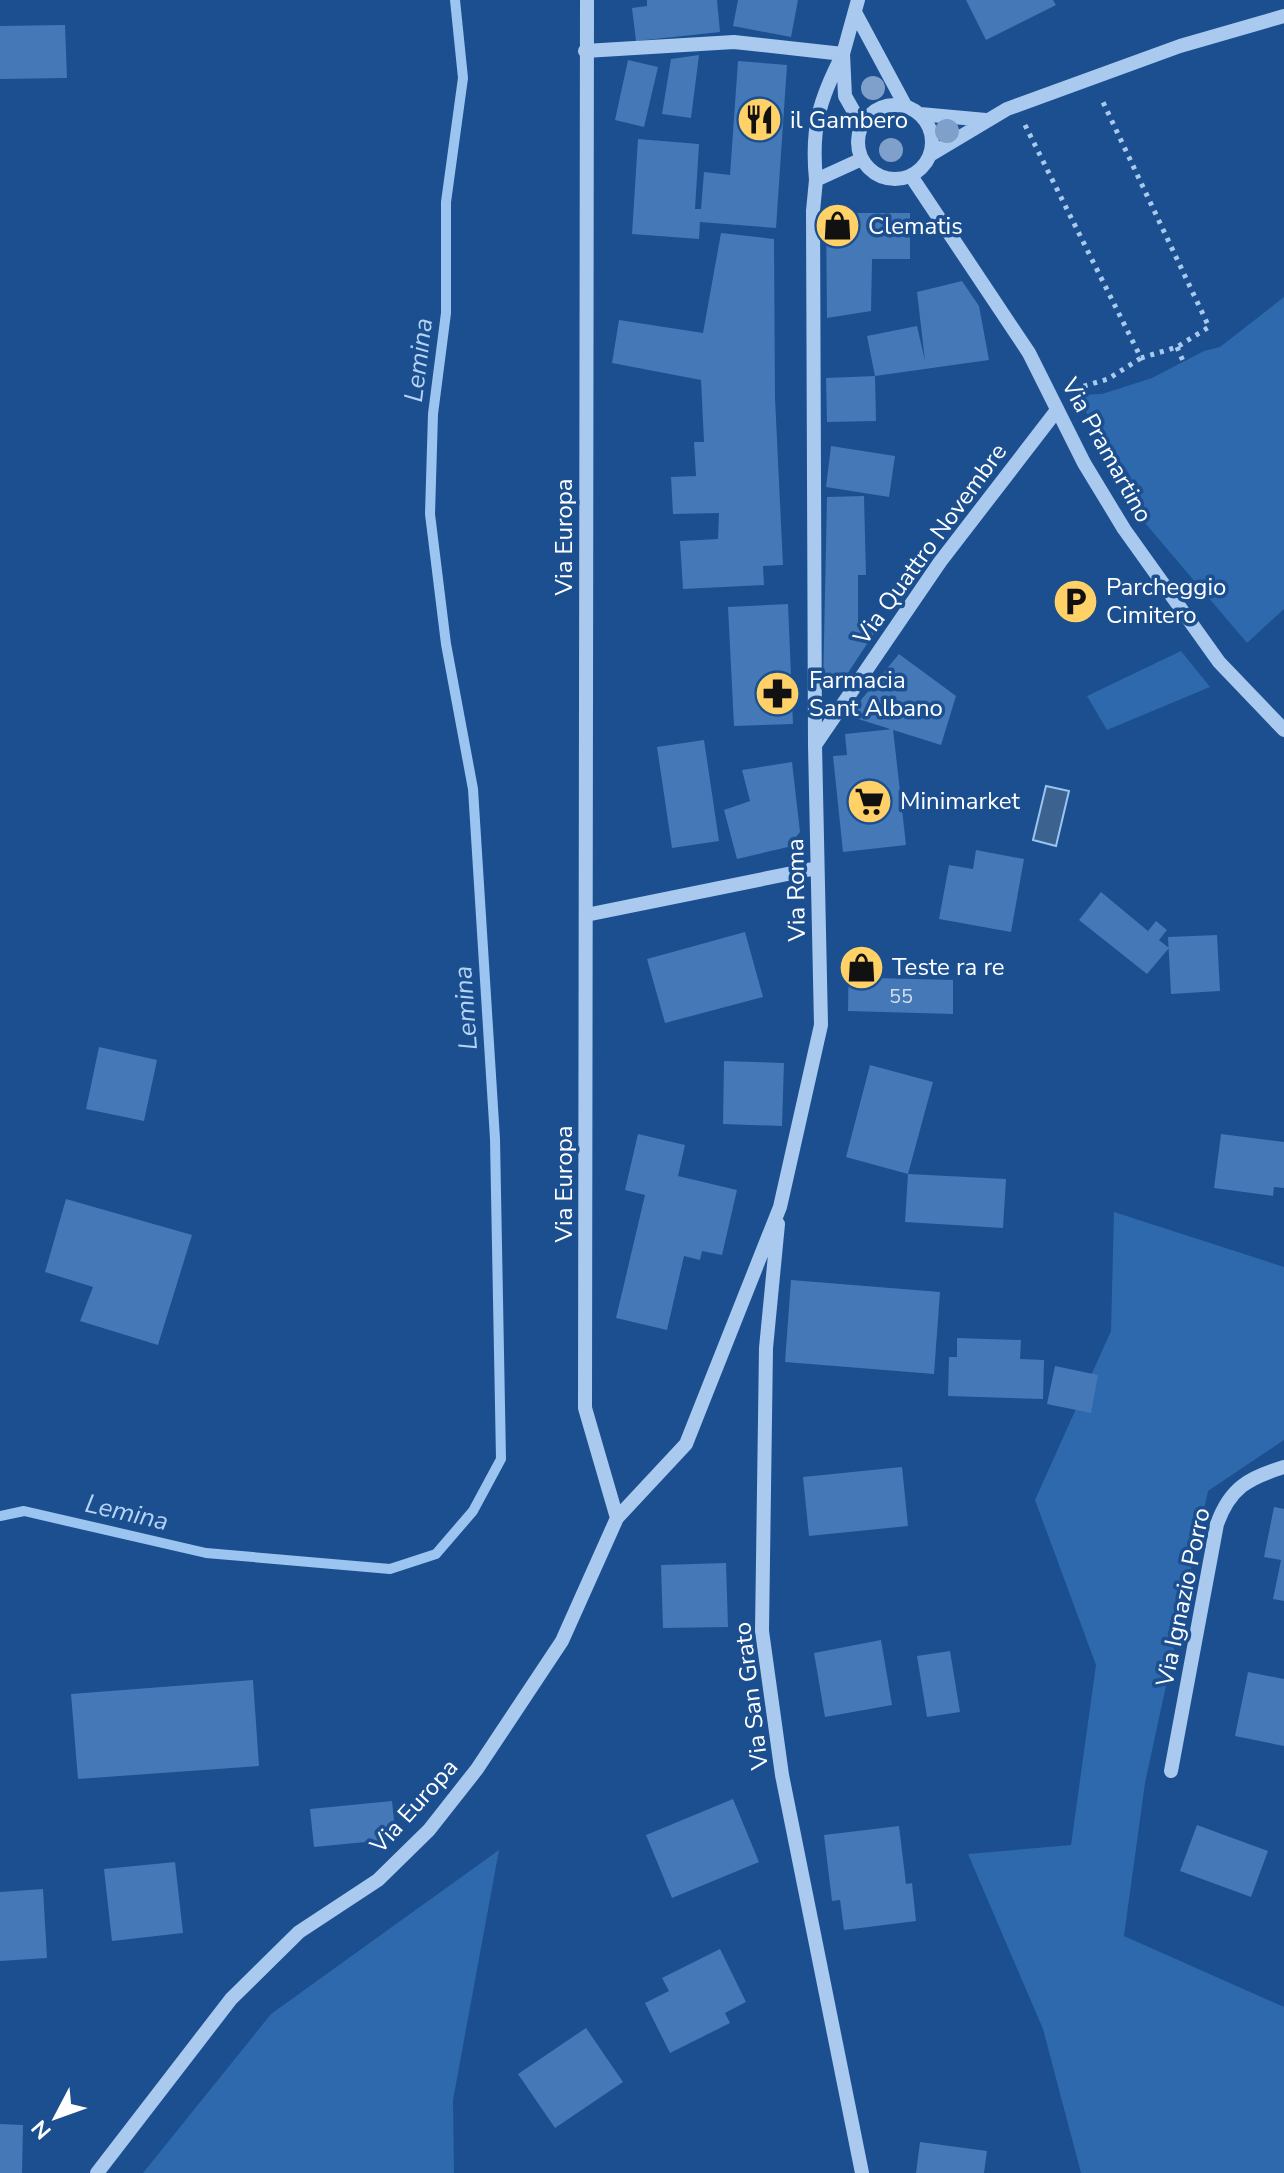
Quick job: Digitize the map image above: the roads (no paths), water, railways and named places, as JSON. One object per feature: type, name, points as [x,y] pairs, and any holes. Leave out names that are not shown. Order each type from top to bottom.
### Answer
[{"type":"street","name":"Via Europa","points":[[97,2173],[231,1999],[299,1932],[378,1880],[429,1830],[477,1769],[562,1641],[617,1518],[585,1408],[587,0]]},
{"type":"street","points":[[857,7],[843,54],[845,96],[862,126]]},
{"type":"street","points":[[857,7],[913,110],[932,140],[930,155],[923,168],[911,176],[888,179],[868,168],[862,159],[858,136],[862,126],[878,109],[913,110],[986,120]]},
{"type":"street","points":[[930,155],[986,120],[1015,107],[1180,46],[1284,16]]},
{"type":"street","points":[[585,51],[734,42],[843,54]]},
{"type":"street","name":"Via Roma","points":[[617,1518],[686,1444],[780,1207],[821,1025],[815,745],[813,211],[816,180],[813,152],[821,96],[843,54]]},
{"type":"street","points":[[816,180],[862,159]]},
{"type":"street","name":"Via Pramartino","points":[[911,176],[1029,353],[1057,410],[1124,529],[1219,662],[1284,730]]},
{"type":"street","name":"Via Quattro Novembre","points":[[815,745],[940,562],[1057,410]]},
{"type":"street","points":[[586,915],[817,868]]},
{"type":"street","name":"Via San Grato","points":[[780,1207],[766,1348],[762,1631],[782,1775],[862,2173]]},
{"type":"street","name":"Via Ignazio Porro","points":[[1171,1771],[1217,1524],[1225,1502],[1253,1476],[1284,1467]]},
{"type":"waterway","name":"Lemina","points":[[0,1516],[24,1511],[206,1553],[390,1569],[436,1554],[473,1511],[501,1459],[495,1139],[473,789],[446,644],[430,514],[433,414],[446,313],[446,202],[463,78],[455,0]]},
{"type":"place","name":"il Gambero","points":[[759,120]]},
{"type":"place","name":"Clematis","points":[[837,226]]},
{"type":"place","name":"Parcheggio Cimitero","points":[[1075,601]]},
{"type":"place","name":"Farmacia Sant Albano","points":[[778,694]]},
{"type":"place","name":"Minimarket","points":[[869,801]]},
{"type":"place","name":"Teste ra re","points":[[861,967]]}]
